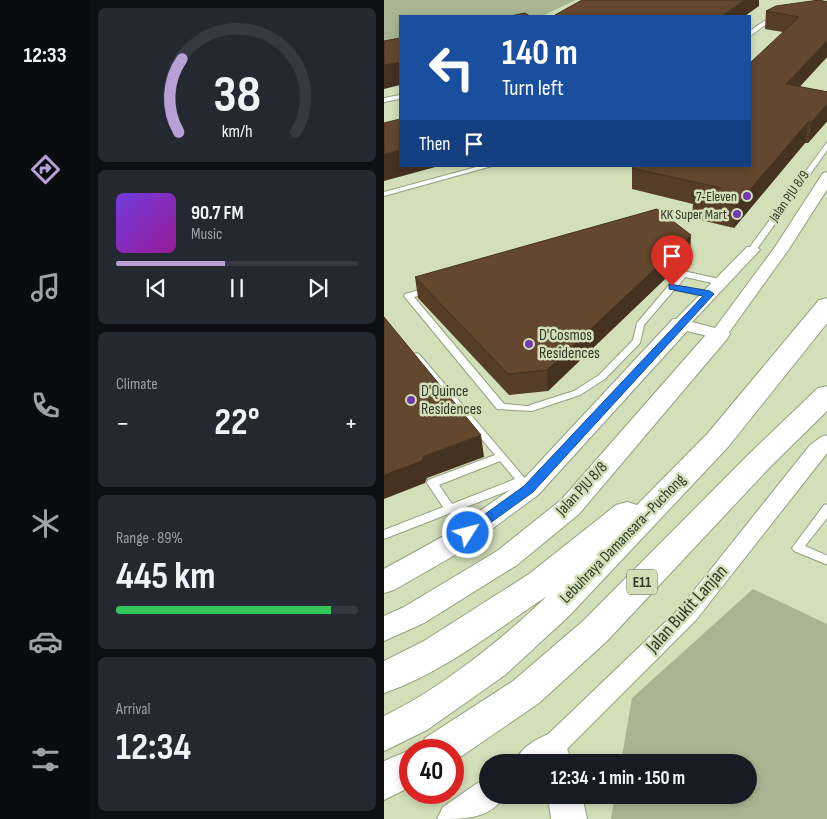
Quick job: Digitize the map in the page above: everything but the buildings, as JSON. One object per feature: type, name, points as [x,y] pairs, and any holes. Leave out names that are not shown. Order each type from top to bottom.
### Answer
[{"type":"highway","name":"Lebuhraya Damansara–Puchong","points":[[384,734],[414,719],[492,665],[557,607],[718,440],[827,305]]},
{"type":"highway","name":"E11","points":[[456,739],[526,692],[595,631],[760,460],[827,394]]},
{"type":"highway","points":[[384,678],[436,650],[541,583],[718,440]]},
{"type":"highway","points":[[384,782],[399,773]]},
{"type":"street","points":[[741,304],[781,249],[827,176]]},
{"type":"street","points":[[384,582],[452,544],[525,485],[718,285],[751,257],[781,249]]},
{"type":"street","points":[[741,304],[753,276],[751,257]]},
{"type":"street","name":"Jalan PJU 8/8","points":[[384,629],[414,615],[507,558],[570,507],[719,334],[741,304]]},
{"type":"street","points":[[681,324],[719,334]]},
{"type":"street","name":"Jalan Bukit Lanjan","points":[[550,754],[688,614],[817,450],[827,440]]},
{"type":"street","points":[[455,819],[479,802]]},
{"type":"street","points":[[567,804],[569,819]]},
{"type":"lane","points":[[751,33],[766,22],[782,16]]},
{"type":"lane","points":[[384,100],[399,97]]},
{"type":"lane","name":"Jalan PJU 8/9","points":[[751,257],[827,143]]},
{"type":"lane","points":[[384,194],[485,167]]},
{"type":"lane","points":[[436,288],[408,296],[501,407],[528,409],[577,393],[602,377],[637,341],[640,325],[683,274],[718,285]]},
{"type":"lane","points":[[672,286],[718,285]]},
{"type":"lane","points":[[384,535],[450,509],[525,485],[409,347]]},
{"type":"lane","points":[[450,509],[432,483],[501,457]]},
{"type":"lane","points":[[827,508],[798,548],[827,561]]},
{"type":"green space","points":[[384,0],[576,0],[544,15],[399,15],[399,50],[384,53]]},
{"type":"green space","points":[[753,589],[827,624],[827,819],[611,819],[614,804],[757,804],[757,754],[622,754],[632,698]]},
{"type":"place","name":"7-Eleven","points":[[747,196]]},
{"type":"place","name":"KK Super Mart","points":[[737,214]]},
{"type":"place","name":"D'Cosmos Residences","points":[[529,344]]},
{"type":"place","name":"D'Quince Residences","points":[[411,400]]},
{"type":"route","points":[[468,533],[529,489],[710,294],[672,286]]}]
